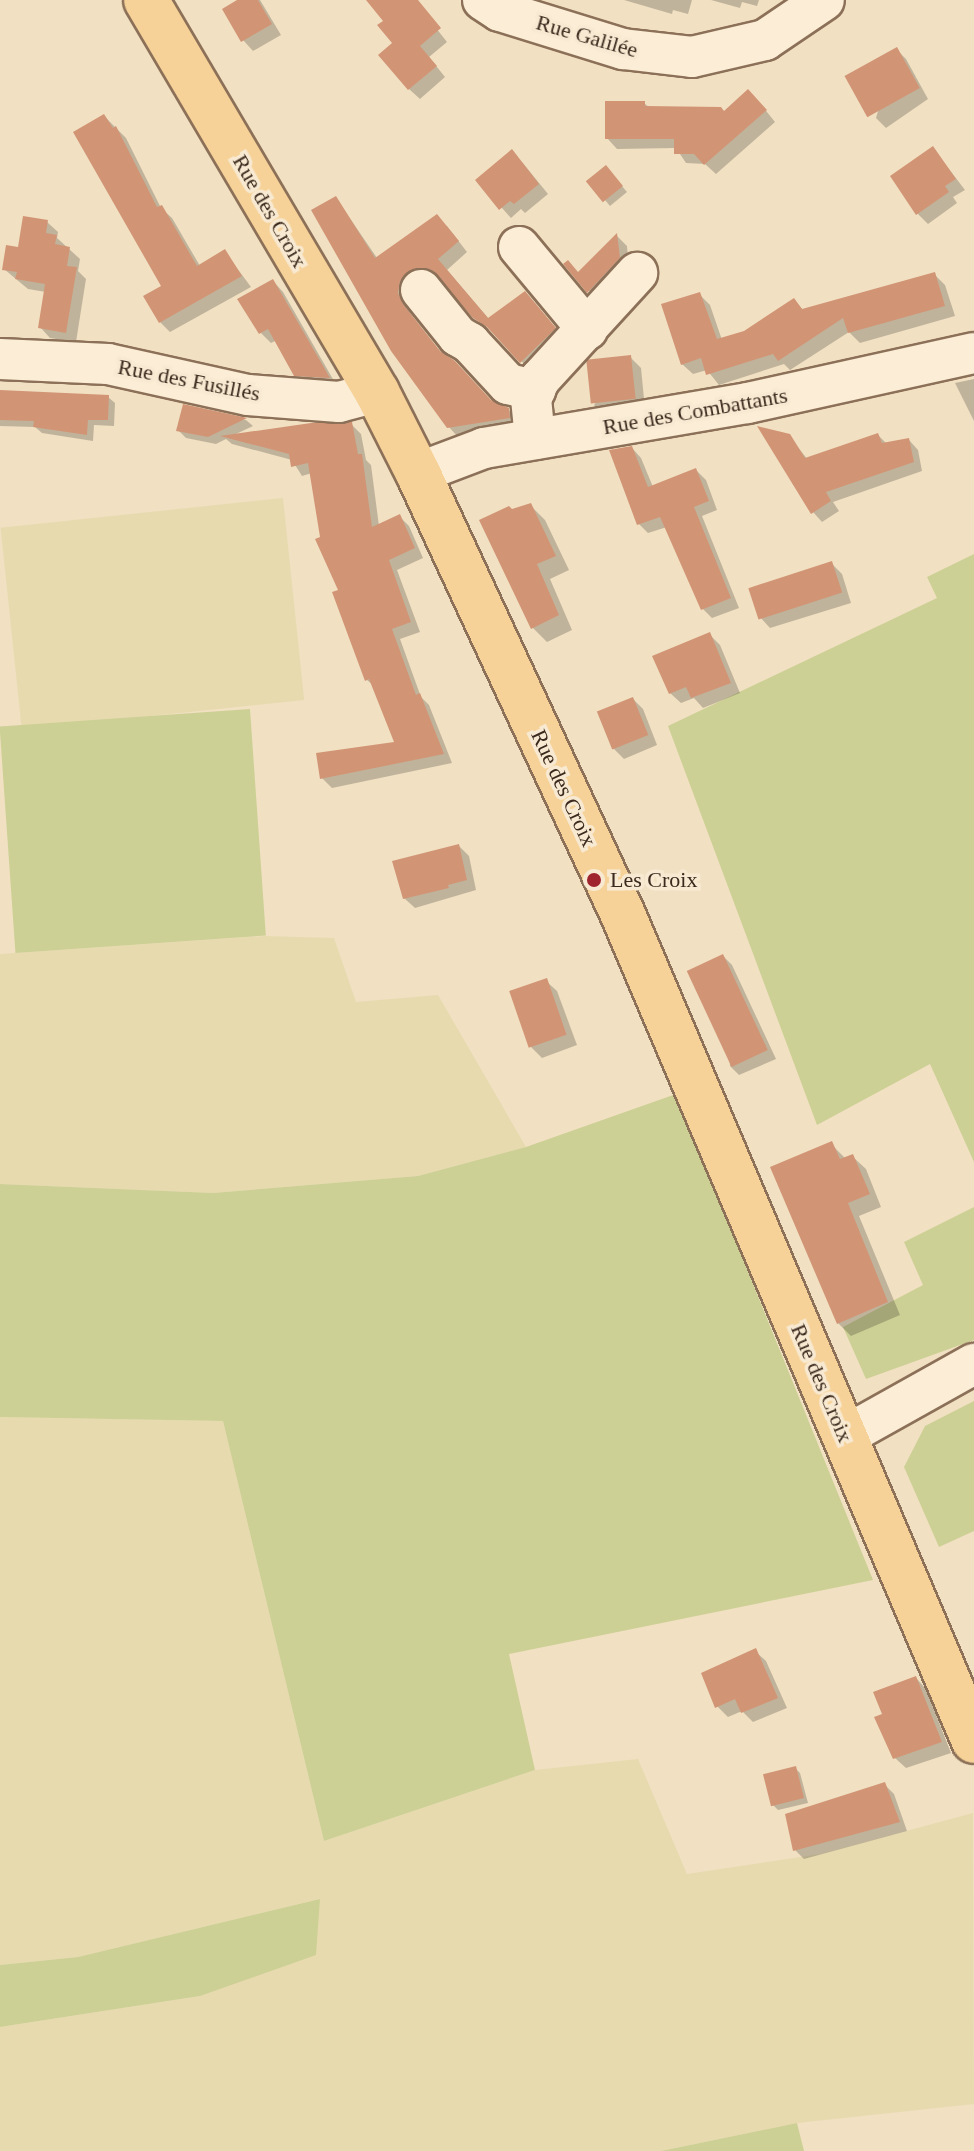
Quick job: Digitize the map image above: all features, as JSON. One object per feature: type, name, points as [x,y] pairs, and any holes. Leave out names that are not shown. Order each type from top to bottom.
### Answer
[{"type":"main road","name":"Rue des Croix","points":[[146,0],[377,392],[418,473],[624,917],[974,1741]]},
{"type":"street","name":"Rue Galilée","points":[[483,0],[500,11],[623,49],[692,57],[765,40],[824,0]]},
{"type":"street","points":[[519,247],[587,329]]},
{"type":"street","points":[[535,439],[531,398],[540,379],[637,273]]},
{"type":"street","points":[[421,290],[458,336],[470,343],[508,384],[535,390]]},
{"type":"street","name":"Rue des Combattants","points":[[418,473],[484,448],[748,403],[974,353]]},
{"type":"street","name":"Rue des Fusillés","points":[[0,359],[108,364],[248,395],[339,402],[377,392]]},
{"type":"street","points":[[845,1436],[974,1364]]},
{"type":"shaded area","points":[[283,498],[304,700],[22,730],[1,528]]},
{"type":"shaded area","points":[[264,936],[334,938],[356,1002],[438,995],[526,1147],[418,1176],[213,1193],[0,1184],[0,954]]},
{"type":"shaded area","points":[[0,1417],[223,1421],[324,1841],[535,1770],[638,1759],[687,1874],[821,1854],[973,1813],[974,2104],[797,2123],[661,2151],[0,2151],[0,2027],[200,1996],[320,1899],[78,1957],[0,1965]]},
{"type":"green space","points":[[974,554],[974,1162],[930,1064],[817,1125],[668,726],[937,598],[927,577]]},
{"type":"green space","points":[[250,709],[266,935],[15,953],[0,726]]},
{"type":"green space","points":[[676,1094],[873,1580],[509,1654],[535,1770],[324,1841],[223,1421],[0,1417],[0,1184],[213,1193],[418,1176],[526,1147]]},
{"type":"green space","points":[[974,1207],[974,1340],[866,1379],[843,1327],[923,1285],[904,1242]]},
{"type":"green space","points":[[974,1401],[974,1531],[939,1547],[904,1467],[925,1426]]},
{"type":"green space","points":[[320,1899],[316,1955],[200,1996],[0,2027],[0,1965],[78,1957]]},
{"type":"green space","points":[[797,2123],[804,2151],[661,2151]]},
{"type":"building","points":[[237,0],[258,0],[272,24],[241,42],[222,9]]},
{"type":"building","points":[[366,0],[418,0],[441,28],[420,46],[437,66],[408,90],[378,55],[392,43],[377,25],[383,21]]},
{"type":"building","points":[[897,47],[920,88],[867,117],[845,76]]},
{"type":"building","points":[[748,89],[767,110],[704,165],[694,154],[674,154],[674,139],[605,139],[605,101],[645,101],[645,106],[721,107],[724,111]]},
{"type":"building","points":[[104,114],[113,128],[116,126],[157,207],[162,205],[197,266],[225,249],[242,276],[159,323],[143,296],[161,286],[73,132]]},
{"type":"building","points":[[933,146],[956,179],[945,186],[949,192],[916,215],[890,176]]},
{"type":"building","points":[[512,149],[539,184],[514,204],[510,201],[499,210],[475,180]]},
{"type":"building","points":[[606,165],[623,186],[603,202],[586,181]]},
{"type":"building","points":[[336,196],[375,258],[437,214],[459,241],[438,259],[488,318],[525,291],[556,328],[520,363],[487,327],[473,318],[430,269],[417,268],[400,281],[398,293],[403,304],[440,351],[455,361],[491,400],[509,408],[510,418],[447,428],[391,351],[311,210]]},
{"type":"building","points":[[23,216],[48,220],[46,233],[57,235],[55,244],[70,247],[67,266],[77,267],[66,333],[38,328],[45,284],[15,279],[17,272],[2,270],[6,245],[18,247]]},
{"type":"building","points":[[617,233],[620,258],[587,293],[563,264],[568,260],[578,272]]},
{"type":"building","points":[[935,272],[945,306],[848,333],[843,318],[778,361],[773,354],[706,375],[701,358],[681,365],[661,304],[700,292],[717,339],[744,331],[794,298],[802,309]]},
{"type":"building","points":[[273,279],[330,378],[294,376],[268,329],[259,334],[237,299]]},
{"type":"building","points":[[631,355],[636,399],[591,403],[586,360]]},
{"type":"building","points":[[0,390],[109,395],[108,420],[88,420],[87,435],[33,427],[34,421],[0,420]]},
{"type":"building","points":[[183,404],[247,418],[208,437],[176,431]]},
{"type":"building","points":[[352,422],[358,454],[362,454],[372,527],[400,514],[415,548],[389,560],[411,622],[392,629],[416,695],[420,693],[444,754],[320,779],[316,753],[394,742],[369,679],[365,681],[332,592],[338,590],[315,539],[320,537],[308,463],[291,467],[289,454],[220,436],[311,423]]},
{"type":"building","points":[[757,426],[790,434],[805,458],[878,433],[882,443],[909,438],[914,462],[826,492],[831,501],[811,514]]},
{"type":"building","points":[[632,446],[648,487],[696,468],[709,501],[694,507],[731,598],[701,610],[660,517],[637,525],[609,450]]},
{"type":"building","points":[[531,503],[556,556],[537,564],[559,615],[531,629],[479,520],[509,506],[512,509]]},
{"type":"building","points":[[832,561],[842,592],[759,620],[748,588]]},
{"type":"building","points":[[710,632],[731,683],[691,698],[686,687],[669,694],[652,656]]},
{"type":"building","points":[[633,697],[648,735],[612,750],[597,712]]},
{"type":"building","points":[[459,844],[467,880],[448,885],[449,888],[403,899],[392,861]]},
{"type":"building","points":[[723,954],[768,1050],[732,1067],[687,971]]},
{"type":"building","points":[[547,978],[567,1035],[529,1048],[509,991]]},
{"type":"building","points":[[832,1141],[840,1159],[853,1154],[870,1194],[848,1203],[888,1302],[837,1324],[770,1167]]},
{"type":"building","points":[[756,1648],[778,1698],[741,1713],[735,1699],[715,1708],[701,1673]]},
{"type":"building","points":[[916,1676],[942,1742],[893,1759],[874,1717],[882,1714],[873,1692]]},
{"type":"building","points":[[796,1766],[804,1798],[771,1806],[763,1774]]},
{"type":"building","points":[[885,1782],[900,1822],[793,1851],[785,1814]]},
{"type":"place","name":"Les Croix","points":[[594,880]]}]
